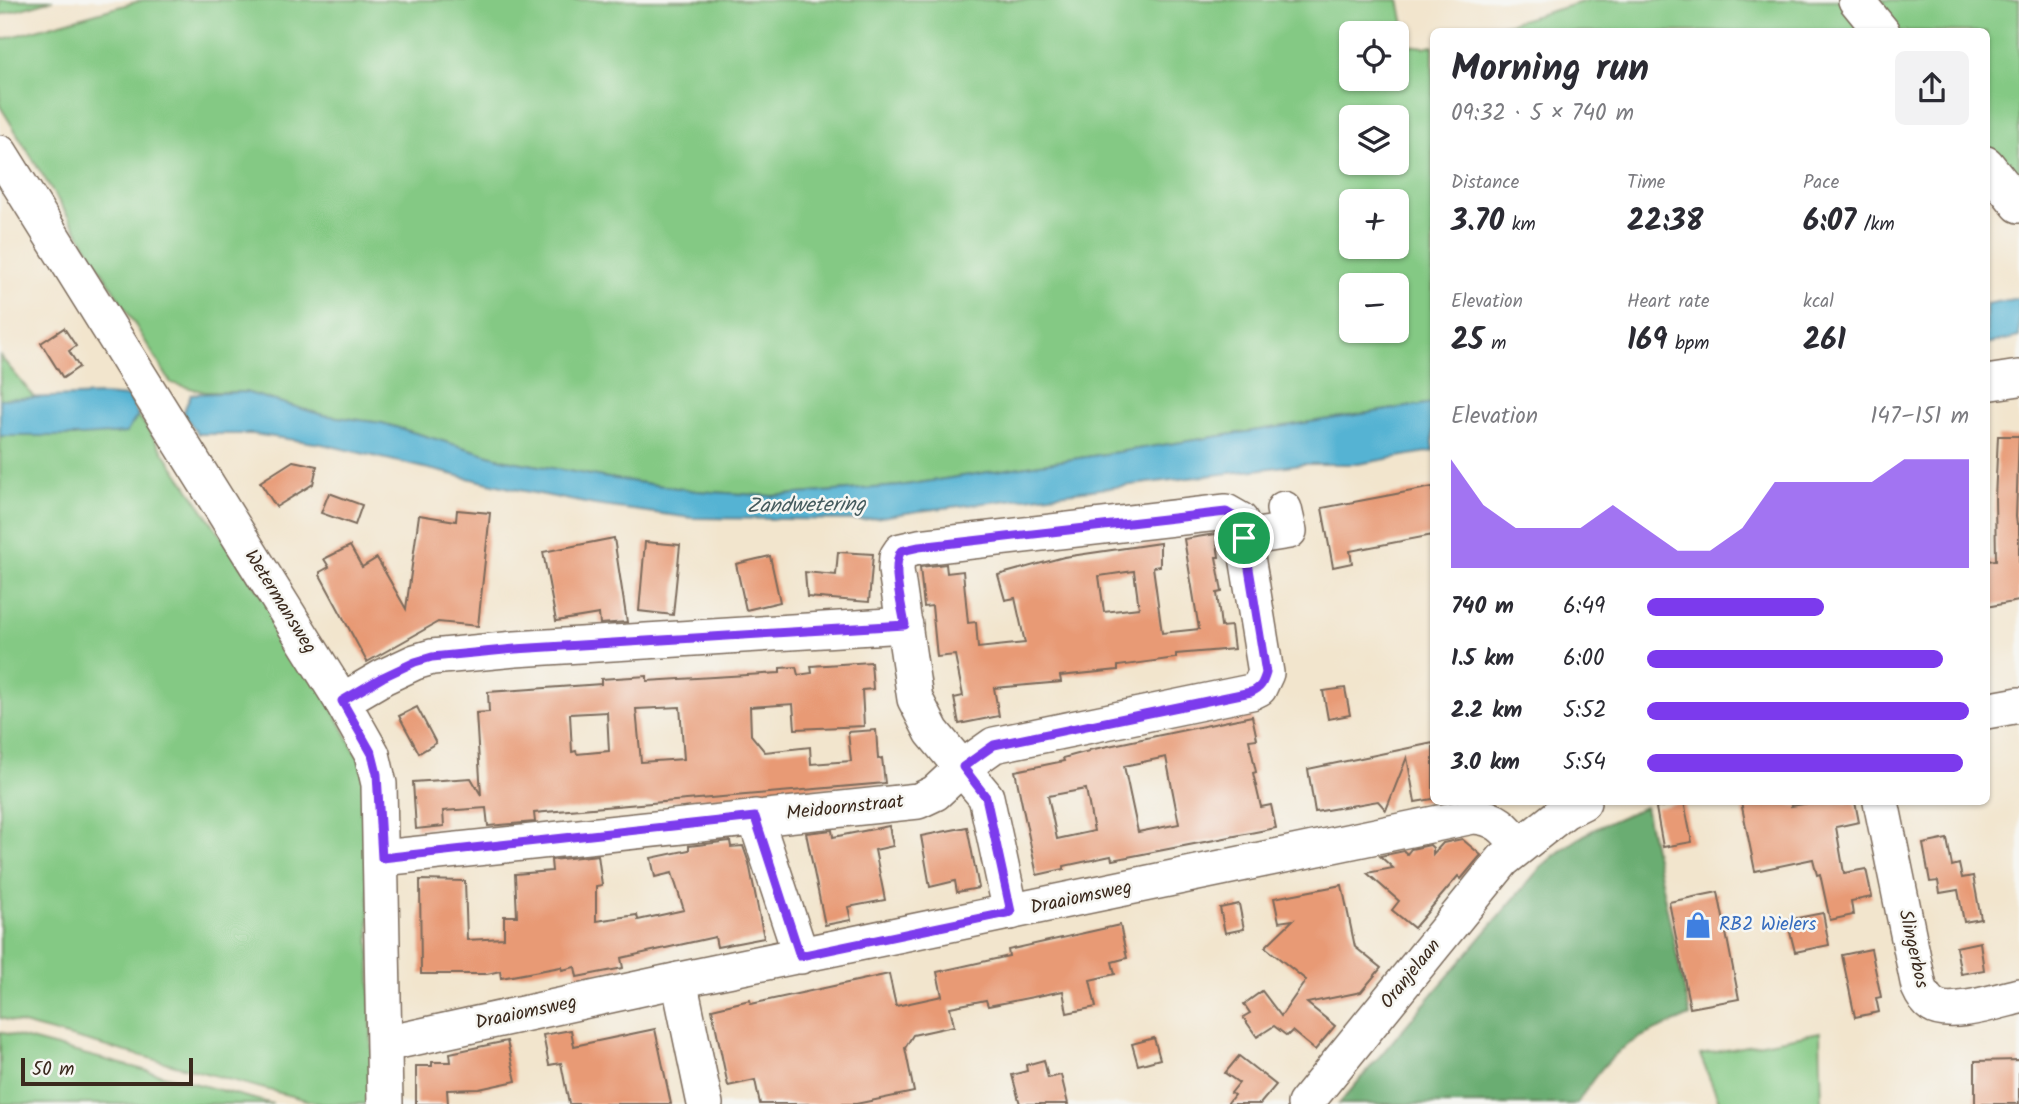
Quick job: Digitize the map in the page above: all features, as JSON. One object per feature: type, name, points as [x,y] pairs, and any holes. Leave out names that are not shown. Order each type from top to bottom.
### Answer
[{"type":"street","points":[[1856,0],[1878,28]]},
{"type":"street","name":"Wetermansweg","points":[[0,153],[342,701],[372,754],[377,774],[382,858],[385,1104]]},
{"type":"street","points":[[1990,169],[2019,205]]},
{"type":"street","points":[[1990,382],[2019,377]]},
{"type":"street","points":[[1011,912],[986,797],[932,732],[915,699],[897,570],[897,557],[901,551],[1226,512],[1240,520],[1244,538],[1289,531],[1284,509]]},
{"type":"street","name":"Meidoornstraat","points":[[382,858],[918,801],[935,793],[963,767],[994,745],[1259,688],[1266,673],[1244,538]]},
{"type":"street","points":[[342,701],[383,677],[432,657],[515,649],[905,625]]},
{"type":"street","points":[[1990,710],[2019,705]]},
{"type":"street","name":"Oranjelaan","points":[[1305,1104],[1503,860],[1565,811],[1577,805]]},
{"type":"street","name":"Slingerbos","points":[[1882,805],[1924,997],[1932,1005],[1955,1010],[2019,996]]},
{"type":"street","name":"Draaiomsweg","points":[[385,1044],[679,980],[1473,816],[1497,821],[1507,829],[1519,846]]},
{"type":"street","points":[[755,817],[800,956]]},
{"type":"street","points":[[679,980],[705,1104]]},
{"type":"green space","points":[[0,0],[53,0],[0,15]]},
{"type":"green space","points":[[143,0],[1399,0],[1403,21],[1339,21],[1339,91],[1409,91],[1409,45],[1430,46],[1430,403],[899,486],[772,496],[697,491],[506,460],[382,423],[323,415],[245,392],[205,392],[171,383],[0,106],[0,40]]},
{"type":"green space","points":[[1589,0],[1843,0],[1864,28],[1493,28]]},
{"type":"green space","points":[[1873,0],[2019,0],[2019,186],[1990,149],[1990,28],[1896,28]]},
{"type":"green space","points":[[0,356],[35,398],[0,399]]},
{"type":"green space","points":[[138,415],[308,662],[366,772],[373,1104],[321,1104],[0,1018],[0,436],[125,433]]},
{"type":"green space","points":[[1645,807],[1690,1016],[1646,1035],[1622,1049],[1597,1075],[1577,1104],[1339,1104],[1541,867],[1590,832]]},
{"type":"green space","points":[[0,1032],[273,1104],[0,1104]]},
{"type":"green space","points":[[1820,1032],[1822,1104],[1720,1104],[1700,1055]]},
{"type":"water","points":[[2019,298],[2019,337],[1990,343],[1990,303]]},
{"type":"water","name":"Zandwetering","points":[[245,392],[323,415],[382,423],[506,460],[697,491],[772,496],[899,486],[1430,403],[1430,452],[1358,464],[1303,464],[862,520],[692,518],[595,505],[519,490],[322,444],[253,434],[198,434],[183,413],[191,394]]},
{"type":"water","points":[[102,395],[129,397],[138,415],[126,433],[0,436],[0,399]]},
{"type":"building","points":[[64,328],[76,346],[69,351],[79,367],[63,378],[41,343]]},
{"type":"building","points":[[1998,436],[2019,436],[2016,517],[2019,524],[2019,601],[1990,606],[1990,561],[1996,560]]},
{"type":"building","points":[[293,461],[317,466],[313,484],[276,507],[260,482]]},
{"type":"building","points":[[1430,488],[1430,536],[1350,551],[1352,563],[1333,567],[1322,508]]},
{"type":"building","points":[[329,493],[362,505],[355,525],[321,513]]},
{"type":"building","points":[[457,510],[490,513],[478,626],[438,622],[367,662],[320,575],[320,572],[329,567],[324,559],[350,546],[362,567],[377,558],[406,609],[419,515],[456,521]]},
{"type":"building","points":[[1216,534],[1219,557],[1216,557],[1222,592],[1217,593],[1221,627],[1231,626],[1234,649],[1176,654],[1176,658],[1118,666],[1118,670],[1060,676],[1061,682],[994,688],[999,716],[959,724],[954,698],[963,696],[955,655],[937,657],[932,606],[924,607],[920,567],[946,564],[947,573],[963,571],[968,623],[976,622],[978,648],[1025,643],[1015,598],[1005,600],[998,575],[1064,557],[1160,543],[1160,566],[1153,567],[1162,633],[1199,629],[1184,539]],"holes":[[[1134,571],[1139,608],[1104,612],[1099,576]]]},
{"type":"building","points":[[614,538],[627,622],[600,624],[599,614],[556,621],[543,552]]},
{"type":"building","points":[[645,542],[680,545],[673,615],[639,611]]},
{"type":"building","points":[[838,552],[873,554],[869,602],[807,597],[805,572],[836,575]]},
{"type":"building","points":[[770,556],[780,602],[746,610],[736,564]]},
{"type":"building","points":[[871,662],[873,689],[862,690],[864,726],[795,729],[793,704],[750,707],[751,735],[765,752],[810,747],[811,764],[851,761],[848,732],[876,730],[878,759],[882,758],[885,783],[534,813],[535,822],[488,826],[486,808],[443,811],[444,826],[416,829],[413,782],[471,778],[481,795],[476,713],[489,712],[488,692],[601,684],[601,679],[647,676],[647,681],[780,673],[780,668],[796,667],[798,675],[812,673],[811,666]],"holes":[[[680,707],[684,759],[641,762],[636,709]],[[607,712],[609,751],[577,754],[576,751],[572,752],[570,714]]]},
{"type":"building","points":[[1345,688],[1350,715],[1328,719],[1323,691]]},
{"type":"building","points":[[417,707],[436,743],[419,753],[399,716]]},
{"type":"building","points":[[1252,716],[1257,739],[1249,740],[1256,772],[1253,773],[1261,807],[1271,805],[1276,828],[1112,860],[1111,856],[1037,875],[1015,771],[1064,761],[1063,758],[1089,750]],"holes":[[[1166,757],[1179,824],[1138,832],[1124,766]],[[1086,789],[1094,831],[1057,839],[1048,796]]]},
{"type":"building","points":[[1430,744],[1430,800],[1415,802],[1407,757],[1386,810],[1378,801],[1315,812],[1308,769]]},
{"type":"building","points":[[1685,805],[1692,842],[1663,847],[1656,808]]},
{"type":"building","points":[[1742,805],[1856,805],[1859,822],[1836,827],[1844,873],[1866,869],[1872,897],[1851,901],[1853,915],[1830,920],[1820,874],[1817,875],[1813,859],[1755,871]]},
{"type":"building","points":[[889,826],[893,846],[875,850],[885,900],[848,907],[851,920],[825,925],[806,833],[832,830],[833,837]]},
{"type":"building","points":[[967,827],[979,888],[957,892],[955,881],[930,887],[921,836]]},
{"type":"building","points":[[1462,839],[1481,855],[1461,879],[1458,876],[1414,928],[1392,910],[1399,901],[1367,873],[1393,868],[1380,856],[1404,851],[1407,854],[1411,849],[1430,845],[1433,854],[1443,843]]},
{"type":"building","points":[[1947,839],[1952,866],[1959,864],[1962,878],[1973,876],[1981,919],[1964,922],[1958,890],[1940,893],[1938,881],[1930,882],[1923,844]]},
{"type":"building","points":[[730,841],[731,847],[743,846],[749,863],[764,938],[717,947],[715,937],[621,958],[623,968],[577,977],[575,967],[501,978],[500,971],[487,974],[421,974],[420,880],[465,881],[467,940],[504,938],[504,916],[517,916],[515,874],[552,871],[551,860],[598,855],[602,885],[596,886],[596,921],[637,915],[638,920],[684,910],[672,873],[655,877],[651,858],[689,850],[689,846]]},
{"type":"building","points":[[1342,885],[1355,947],[1381,968],[1361,992],[1307,1003],[1335,1026],[1315,1050],[1292,1031],[1287,1036],[1274,1026],[1257,1037],[1243,1017],[1250,1013],[1244,1004],[1262,991],[1281,1016],[1306,980],[1265,947],[1293,920],[1279,922],[1274,898]]},
{"type":"building","points":[[1718,892],[1739,999],[1690,1008],[1669,902]]},
{"type":"building","points":[[1239,904],[1244,929],[1225,933],[1220,908]]},
{"type":"building","points":[[1823,913],[1829,945],[1795,952],[1787,920]]},
{"type":"building","points":[[1120,925],[1127,958],[1112,962],[1115,974],[1090,980],[1096,1007],[1067,1013],[1063,991],[988,1006],[986,1000],[950,1007],[954,1026],[913,1035],[905,1048],[914,1092],[856,1104],[760,1104],[755,1080],[728,1086],[712,1009],[750,1000],[751,1004],[889,974],[896,1006],[942,996],[937,972],[1009,956],[1008,950]]},
{"type":"building","points":[[1980,942],[1984,970],[1961,974],[1956,947]]},
{"type":"building","points":[[1871,949],[1881,997],[1876,998],[1879,1012],[1855,1017],[1842,955]]},
{"type":"building","points":[[655,1029],[671,1104],[569,1104],[561,1063],[549,1065],[543,1035],[571,1030],[574,1046]]},
{"type":"building","points":[[1154,1038],[1160,1059],[1138,1065],[1132,1044]]},
{"type":"building","points":[[507,1041],[516,1081],[479,1089],[447,1090],[448,1104],[416,1104],[416,1066],[432,1066],[432,1062],[451,1062],[450,1053]]},
{"type":"building","points":[[1239,1056],[1276,1085],[1260,1104],[1227,1104],[1239,1083],[1225,1073]]},
{"type":"building","points":[[1044,1060],[1048,1078],[1061,1075],[1068,1104],[1020,1104],[1012,1075],[1027,1071],[1026,1065]]},
{"type":"building","points":[[2019,1060],[2019,1104],[1975,1104],[1975,1061]]},
{"type":"place","name":"RB2 Wielers","points":[[1698,925]]},
{"type":"route","points":[[1226,512],[1240,520],[1244,538],[1266,673],[1259,688],[1251,692],[994,745],[963,767],[986,797],[1011,912],[800,956],[755,817],[382,858],[379,784],[372,754],[342,701],[415,662],[432,657],[515,649],[905,625],[897,557],[901,551],[919,547],[1226,512]]}]
